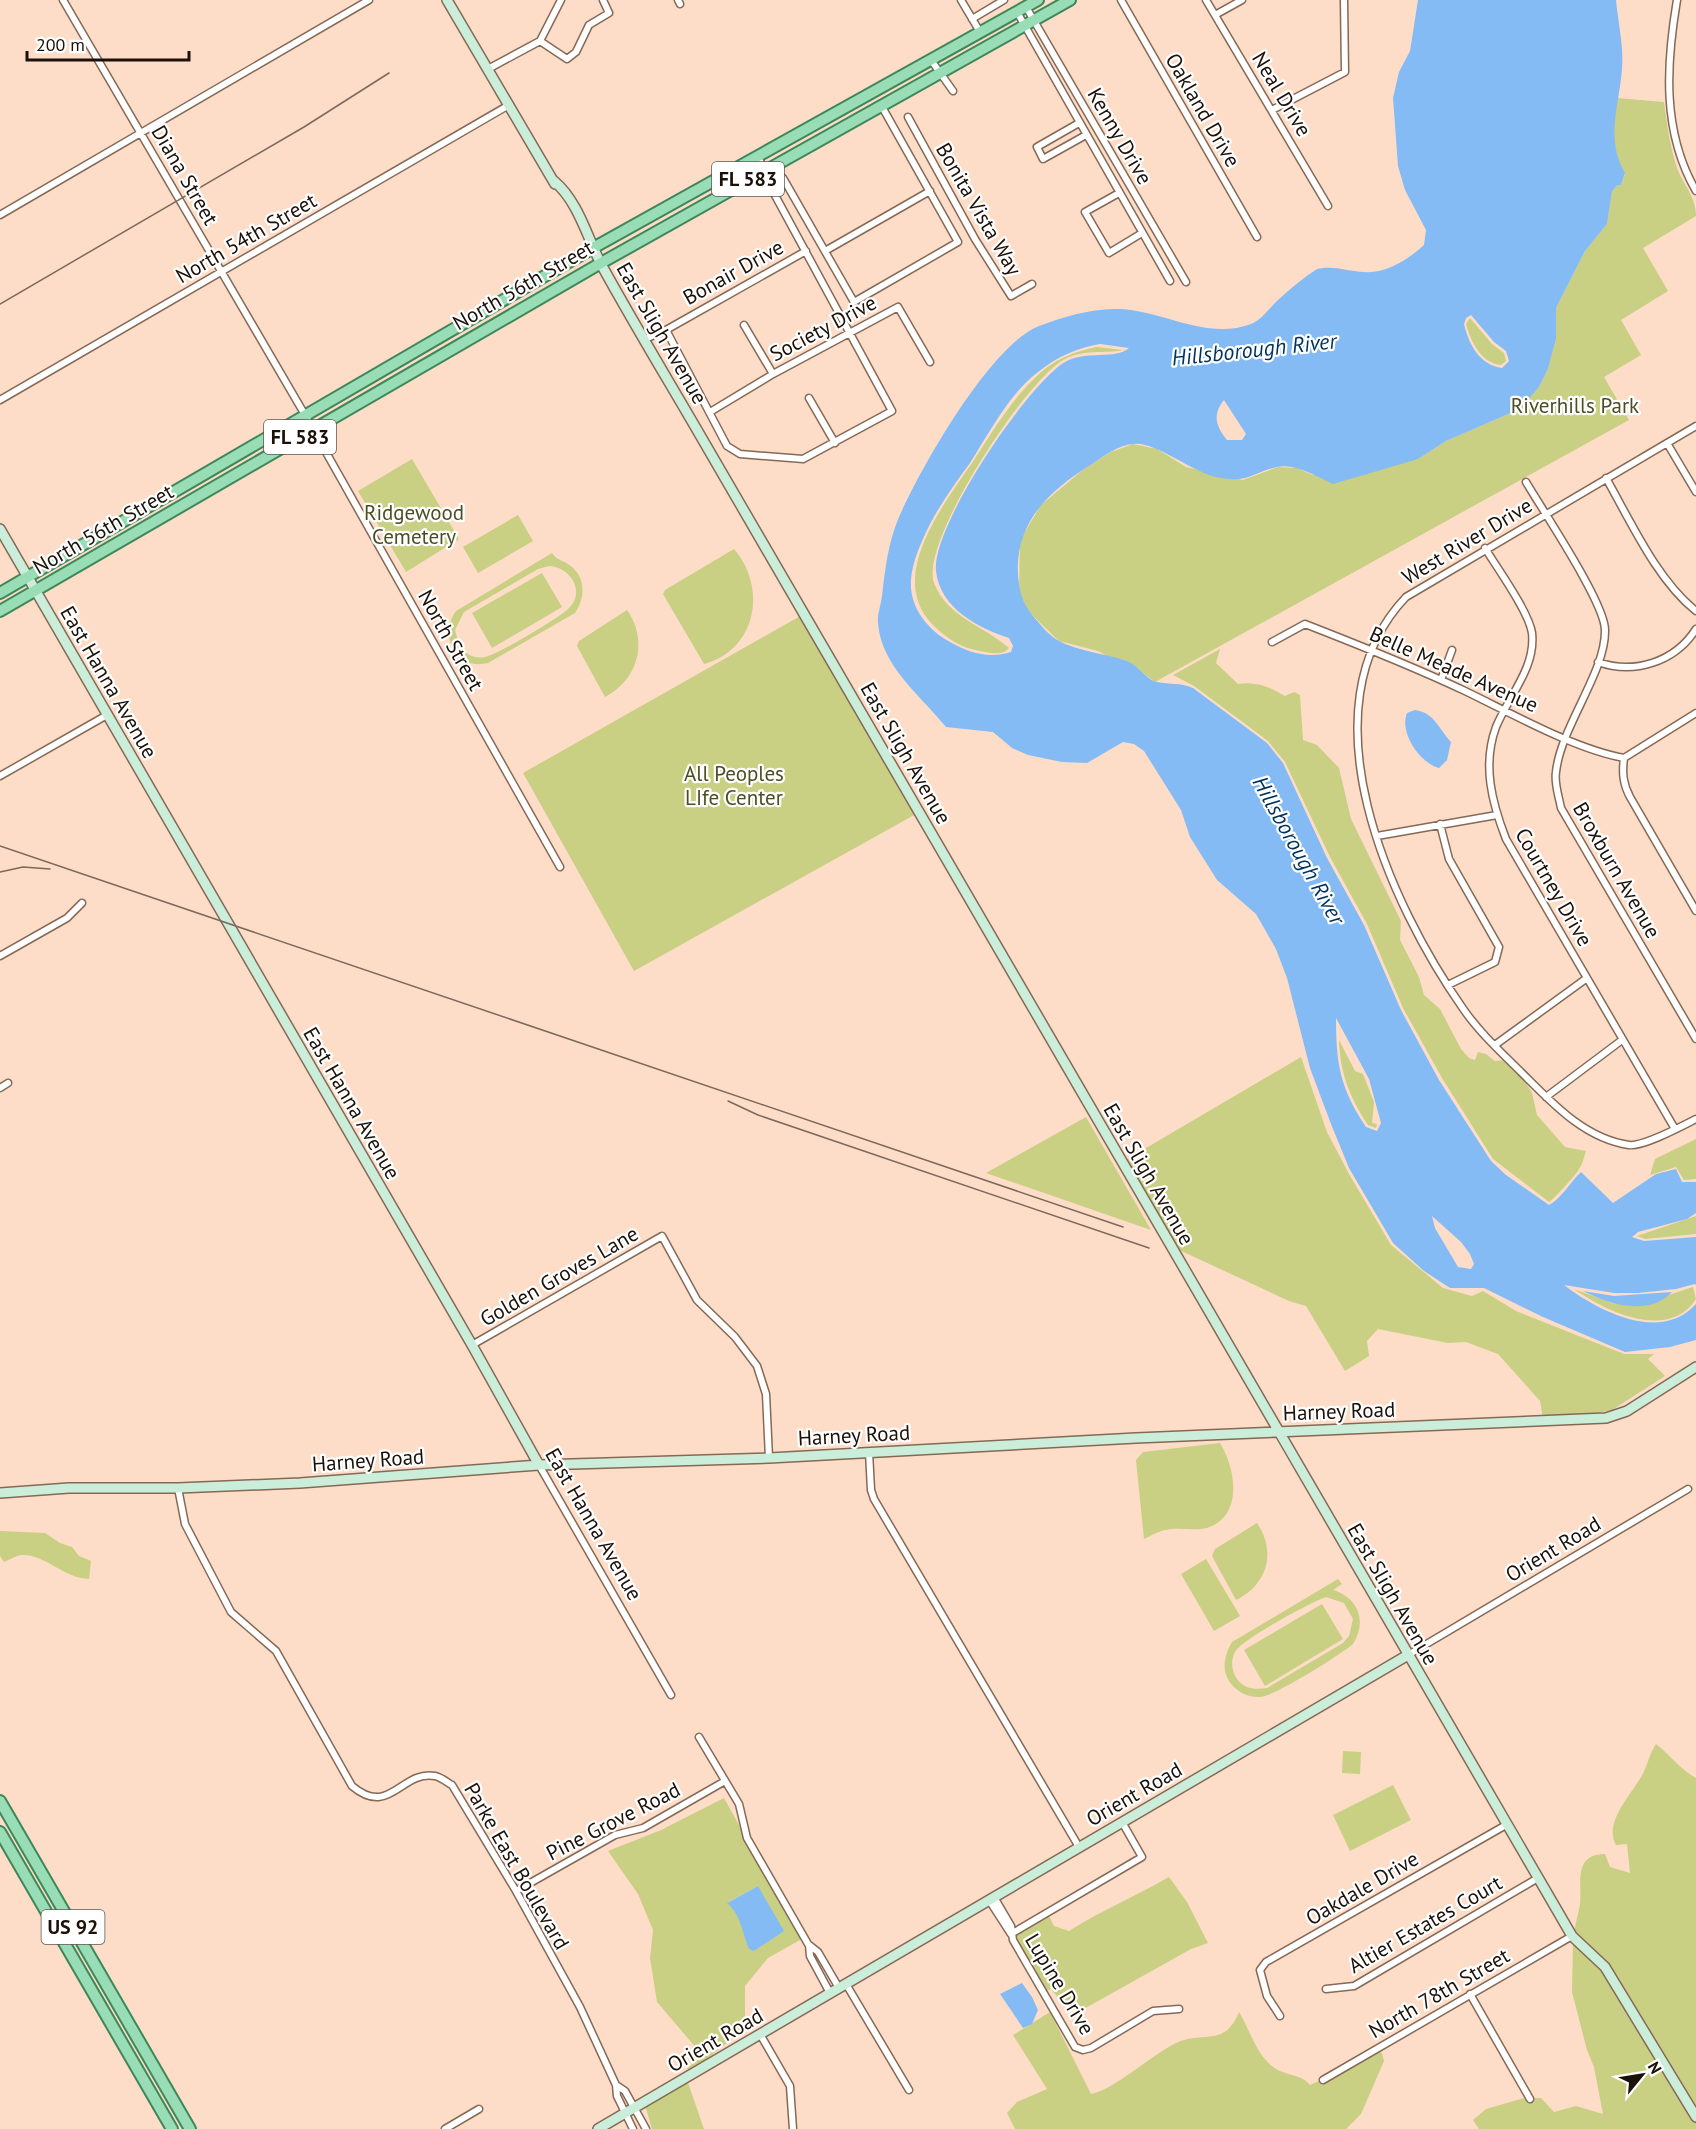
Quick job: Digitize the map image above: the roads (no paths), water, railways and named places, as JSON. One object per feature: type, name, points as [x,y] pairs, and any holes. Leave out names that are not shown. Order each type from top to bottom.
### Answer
[{"type":"main road","name":"North 56th Street","points":[[0,593],[438,339],[590,243],[758,156],[1038,0]]},
{"type":"main road","name":"North 56th Street","points":[[0,611],[445,352],[1070,0]]},
{"type":"main road","points":[[438,339],[445,352]]},
{"type":"main road","points":[[133,516],[141,529]]},
{"type":"main road","name":"US 92","points":[[0,1801],[130,2026],[185,2128]]},
{"type":"main road","name":"US 92","points":[[0,1832],[172,2129]]},
{"type":"main road","points":[[117,2034],[130,2026]]},
{"type":"street","name":"Diana Street","points":[[63,0],[313,429]]},
{"type":"street","points":[[0,215],[369,0]]},
{"type":"street","name":"East Sligh Avenue","points":[[447,0],[1506,1825],[1572,1936],[1605,1967],[1696,2116]]},
{"type":"street","points":[[488,69],[540,41],[561,0]]},
{"type":"street","points":[[540,41],[567,59],[576,52],[589,25],[609,12],[603,0]]},
{"type":"street","points":[[961,0],[980,32]]},
{"type":"street","points":[[972,19],[1004,0]]},
{"type":"street","name":"Oakland Drive","points":[[1121,0],[1257,237]]},
{"type":"street","name":"Neal Drive","points":[[1206,0],[1328,206]]},
{"type":"street","points":[[1215,15],[1242,0]]},
{"type":"street","points":[[1272,110],[1345,72],[1344,0]]},
{"type":"street","points":[[1677,0],[1668,90],[1672,124],[1679,154],[1696,191]]},
{"type":"street","points":[[1021,9],[1079,123],[1170,281]]},
{"type":"street","name":"Kenny Drive","points":[[1021,9],[1186,282]]},
{"type":"street","points":[[931,60],[953,91]]},
{"type":"street","name":"North 54th Street","points":[[0,400],[508,105]]},
{"type":"street","points":[[770,186],[783,178],[854,302],[958,242],[881,105]]},
{"type":"street","name":"Bonita Vista Way","points":[[908,117],[975,239],[1011,296],[1032,284]]},
{"type":"street","points":[[1079,123],[1037,147],[1043,159],[1086,135]]},
{"type":"street","points":[[666,330],[727,446],[740,454],[803,459],[892,411],[770,186],[758,156]]},
{"type":"street","points":[[825,251],[930,191]]},
{"type":"street","points":[[1119,193],[1085,212],[1109,253],[1142,233]]},
{"type":"street","name":"Bonair Drive","points":[[645,339],[666,330],[806,251]]},
{"type":"street","name":"Society Drive","points":[[710,412],[773,374],[897,307],[930,362]]},
{"type":"street","points":[[744,325],[773,374]]},
{"type":"street","points":[[809,398],[835,443]]},
{"type":"street","name":"West River Drive","points":[[1696,426],[1544,513],[1406,597],[1391,612],[1372,650],[1361,690],[1357,726],[1362,789],[1377,836],[1410,917],[1464,1011],[1546,1097],[1594,1136],[1632,1146],[1675,1130],[1696,1119]]},
{"type":"street","name":"North Street","points":[[313,429],[560,867]]},
{"type":"street","points":[[1667,443],[1696,492]]},
{"type":"street","points":[[1606,478],[1667,582],[1682,600],[1696,610]]},
{"type":"street","name":"Broxburn Avenue","points":[[1526,482],[1601,612],[1605,631],[1604,648],[1565,737],[1555,774],[1561,808],[1696,1040]]},
{"type":"street","name":"East Hanna Avenue","points":[[0,529],[472,1345],[671,1695]]},
{"type":"street","name":"Courtney Drive","points":[[1485,548],[1526,616],[1532,632],[1527,665],[1497,726],[1488,756],[1497,815],[1506,839],[1675,1130]]},
{"type":"street","name":"Belle Meade Avenue","points":[[1272,642],[1305,624],[1372,650],[1565,737],[1608,755],[1624,758]]},
{"type":"street","points":[[1598,662],[1627,667],[1652,663],[1674,653],[1696,629]]},
{"type":"street","points":[[1441,680],[1452,650]]},
{"type":"street","points":[[1696,712],[1624,758],[1623,776],[1626,790],[1696,911]]},
{"type":"street","points":[[0,776],[107,715]]},
{"type":"street","points":[[1377,836],[1497,815]]},
{"type":"street","points":[[1440,824],[1449,858],[1499,947],[1495,962],[1448,984]]},
{"type":"street","points":[[0,956],[67,918],[82,903]]},
{"type":"street","points":[[1495,1045],[1587,978]]},
{"type":"street","points":[[1546,1097],[1622,1040]]},
{"type":"street","points":[[0,1088],[8,1083]]},
{"type":"street","name":"Golden Groves Lane","points":[[472,1345],[662,1236],[698,1300],[735,1337],[757,1366],[766,1394],[769,1458]]},
{"type":"street","name":"Harney Road","points":[[0,1493],[103,1487],[178,1488],[300,1483],[539,1465],[769,1458],[1606,1418],[1627,1411],[1696,1367]]},
{"type":"street","points":[[869,1452],[871,1490],[874,1499],[1079,1847]]},
{"type":"street","name":"Parke East Boulevard","points":[[178,1488],[185,1524],[231,1612],[276,1651],[352,1786],[365,1797],[381,1798],[419,1778],[436,1776],[452,1785],[516,1891],[580,2007],[616,2085],[617,2096],[630,2110]]},
{"type":"street","name":"Orient Road","points":[[598,2129],[1688,1489]]},
{"type":"street","points":[[699,1737],[739,1804],[747,1838],[808,1944],[818,1952],[838,1988],[909,2090]]},
{"type":"street","name":"Pine Grove Road","points":[[516,1891],[615,1835],[643,1828],[725,1781]]},
{"type":"street","points":[[991,1898],[1011,1934],[1142,1857],[1122,1822]]},
{"type":"street","name":"Oakdale Drive","points":[[1280,2016],[1261,1983],[1260,1970],[1266,1962],[1506,1825]]},
{"type":"street","name":"Altier Estates Court","points":[[1326,1989],[1354,1986],[1538,1878]]},
{"type":"street","name":"Lupine Drive","points":[[1011,1934],[1072,2044],[1079,2049],[1091,2048],[1153,2011],[1179,2009]]},
{"type":"street","name":"North 78th Street","points":[[1323,2080],[1572,1936]]},
{"type":"street","points":[[1470,1994],[1530,2099]]},
{"type":"street","points":[[759,2034],[790,2085],[793,2129]]},
{"type":"street","name":"Parke East Boulevard","points":[[616,2085],[625,2091],[630,2110]]},
{"type":"street","points":[[445,2129],[479,2109]]},
{"type":"street","points":[[630,2110],[633,2129]]},
{"type":"street","points":[[630,2110],[646,2129]]},
{"type":"water","name":"Hillsborough River","points":[[1418,0],[1616,0],[1622,61],[1614,135],[1619,160],[1625,173],[1621,185],[1616,186],[1612,192],[1607,224],[1585,251],[1556,308],[1556,339],[1548,369],[1539,387],[1520,409],[1446,441],[1418,459],[1333,484],[1306,471],[1284,466],[1268,469],[1249,477],[1227,479],[1206,474],[1152,447],[1142,444],[1122,446],[1106,454],[1062,485],[1038,509],[1022,539],[1018,574],[1020,591],[1029,611],[1055,639],[1074,647],[1129,662],[1153,681],[1193,688],[1267,743],[1283,763],[1327,858],[1364,925],[1401,1010],[1439,1080],[1491,1161],[1506,1175],[1549,1205],[1581,1172],[1613,1203],[1656,1174],[1676,1169],[1682,1182],[1696,1182],[1696,1213],[1687,1219],[1638,1232],[1632,1237],[1644,1241],[1696,1237],[1696,1285],[1638,1293],[1614,1293],[1564,1285],[1611,1313],[1647,1322],[1665,1321],[1681,1316],[1696,1304],[1696,1340],[1670,1347],[1625,1352],[1543,1317],[1484,1288],[1450,1288],[1424,1271],[1393,1243],[1349,1168],[1310,1068],[1287,978],[1276,949],[1256,914],[1217,880],[1190,837],[1181,810],[1144,751],[1134,744],[1123,742],[1087,763],[1062,762],[1028,755],[1012,748],[993,732],[946,727],[894,667],[881,639],[879,613],[890,546],[899,517],[923,470],[959,411],[999,357],[1020,338],[1039,326],[1058,319],[1108,309],[1151,314],[1201,327],[1234,328],[1259,320],[1287,292],[1317,269],[1381,271],[1404,260],[1424,245],[1426,230],[1405,190],[1398,166],[1393,98],[1399,72],[1410,51]],"holes":[[[1471,315],[1494,342],[1506,351],[1509,361],[1502,368],[1487,363],[1477,353],[1466,332],[1464,324],[1466,318]],[[1100,344],[1129,348],[1116,354],[1073,358],[1048,376],[1028,398],[984,459],[949,523],[939,550],[936,571],[945,596],[962,615],[985,629],[1009,638],[1013,646],[1011,652],[995,655],[980,654],[965,649],[934,631],[922,617],[913,599],[911,590],[913,566],[921,544],[944,500],[1018,391],[1052,362]],[[1224,400],[1246,434],[1242,440],[1227,440],[1223,435],[1217,421],[1220,405]],[[1336,1018],[1369,1079],[1381,1123],[1377,1131],[1366,1127],[1350,1100],[1341,1075]],[[1432,1216],[1461,1242],[1470,1254],[1474,1264],[1471,1269],[1458,1267],[1435,1228]]]},
{"type":"water","points":[[1415,710],[1432,718],[1451,742],[1447,760],[1439,768],[1418,754],[1409,738],[1405,721],[1407,713]]},
{"type":"water","points":[[1583,1291],[1614,1296],[1672,1292],[1663,1300],[1652,1304],[1628,1306],[1604,1300]]},
{"type":"water","points":[[758,1886],[784,1931],[754,1951],[749,1949],[738,1918],[727,1903]]},
{"type":"water","points":[[1022,1983],[1038,2010],[1032,2024],[1023,2028],[1000,1994]]},
{"type":"railway","points":[[0,304],[304,127],[389,73]]},
{"type":"railway","points":[[0,846],[1123,1227]]},
{"type":"railway","points":[[0,872],[23,867],[50,869]]},
{"type":"railway","points":[[728,1101],[758,1115],[1149,1248]]},
{"type":"park label","name":"Riverhills Park","points":[[1575,405]]},
{"type":"park label","name":"Ridgewood Cemetery","points":[[414,524]]},
{"type":"park label","name":"All Peoples LIfe Center","points":[[734,785]]}]
